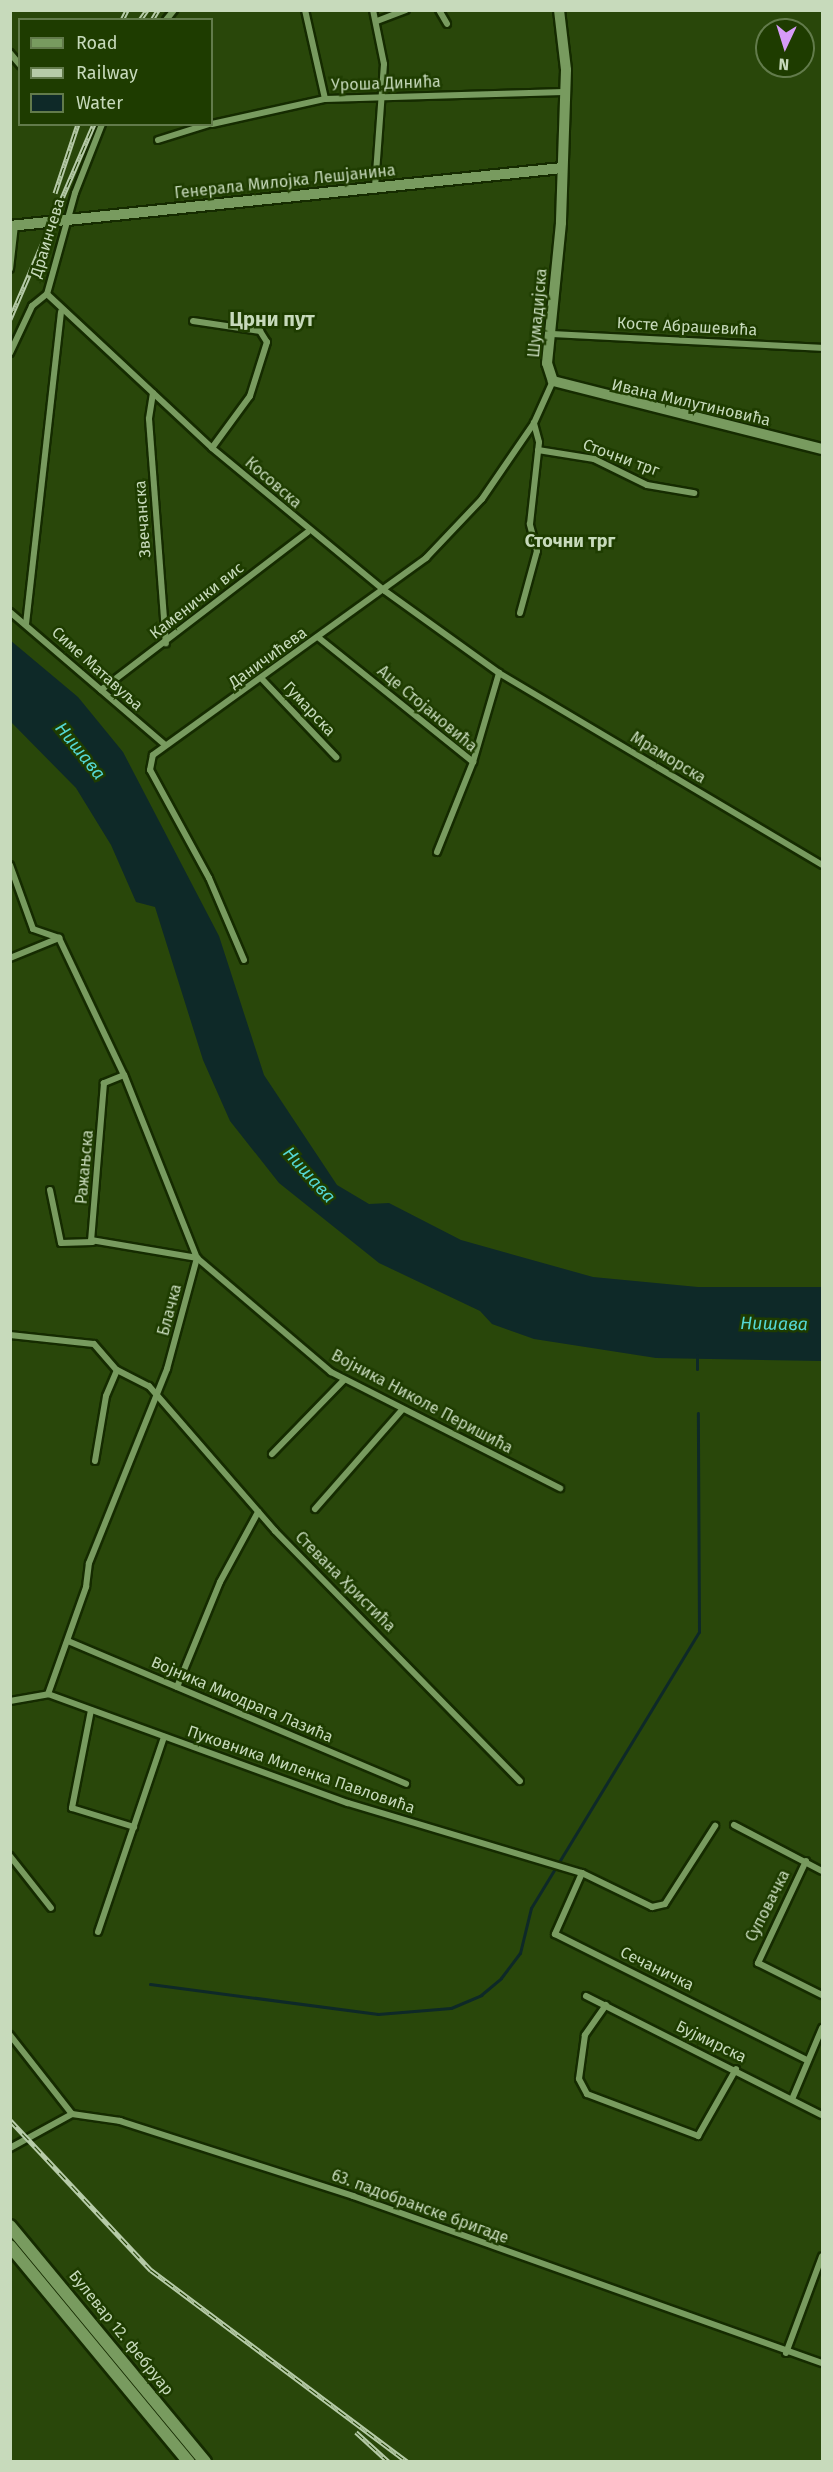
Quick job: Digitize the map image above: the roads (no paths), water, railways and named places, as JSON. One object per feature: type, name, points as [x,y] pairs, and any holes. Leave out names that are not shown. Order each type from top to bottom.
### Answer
[{"type":"main road","name":"Булевар 12. фебруар","points":[[10,2226],[205,2462]]},
{"type":"main road","name":"Булевар 12. фебруар","points":[[10,2246],[189,2462]]},
{"type":"street","points":[[305,10],[325,99]]},
{"type":"street","points":[[373,10],[384,45],[375,188]]},
{"type":"street","points":[[377,21],[406,10]]},
{"type":"street","points":[[439,10],[447,24]]},
{"type":"street","name":"Шумадијска","points":[[385,591],[455,530],[534,423],[553,381],[547,363],[562,168],[564,92],[559,10]]},
{"type":"street","name":"Уроша Динића","points":[[213,123],[325,99],[564,92]]},
{"type":"street","name":"Драинчева","points":[[10,352],[32,306],[47,294],[69,219],[101,126]]},
{"type":"street","name":"Уроша Динића","points":[[158,140],[204,126]]},
{"type":"street","name":"Генерала Милојка Лешјанина","points":[[13,226],[562,168]]},
{"type":"street","points":[[10,269],[13,226]]},
{"type":"street","name":"Косовска","points":[[47,294],[61,312],[308,532],[385,591],[500,673]]},
{"type":"street","points":[[26,624],[61,312]]},
{"type":"street","points":[[193,321],[260,331],[267,342],[250,396],[212,448]]},
{"type":"street","name":"Косте Абрашевића","points":[[550,334],[822,348]]},
{"type":"street","name":"Ивана Милутиновића","points":[[553,381],[822,449]]},
{"type":"street","name":"Звечанска","points":[[153,393],[149,419],[166,643]]},
{"type":"street","points":[[520,613],[537,551],[530,524],[538,450],[534,423]]},
{"type":"street","name":"Сточни трг","points":[[538,450],[594,459],[647,485],[694,493]]},
{"type":"street","name":"Каменички вис","points":[[101,690],[166,643],[308,532]]},
{"type":"street","name":"Даничићева","points":[[165,745],[385,591]]},
{"type":"street","name":"Симе Матавуља","points":[[10,612],[165,745]]},
{"type":"street","name":"Аце Стојановића","points":[[320,638],[473,762],[436,852]]},
{"type":"street","points":[[473,762],[500,673]]},
{"type":"street","name":"Мраморска","points":[[500,673],[822,865]]},
{"type":"street","name":"Гумарска","points":[[262,679],[336,757]]},
{"type":"street","points":[[165,745],[153,754],[150,770],[204,867],[244,960]]},
{"type":"street","points":[[10,866],[33,929],[59,938],[124,1075],[196,1258]]},
{"type":"street","points":[[10,958],[59,938]]},
{"type":"street","name":"Ражањска","points":[[93,1242],[104,1083],[124,1075]]},
{"type":"street","points":[[50,1190],[61,1243],[93,1242],[196,1258]]},
{"type":"street","name":"Војника Николе Перишића","points":[[196,1258],[344,1380],[560,1488]]},
{"type":"street","name":"Блачка","points":[[48,1694],[68,1641],[89,1563],[158,1397],[196,1258]]},
{"type":"street","name":"Стевана Христића","points":[[10,1335],[94,1344],[117,1370],[158,1397],[258,1512],[520,1781]]},
{"type":"street","points":[[95,1461],[106,1396],[117,1370]]},
{"type":"street","points":[[272,1454],[344,1380]]},
{"type":"street","points":[[315,1509],[402,1410]]},
{"type":"street","points":[[177,1687],[220,1582],[258,1512]]},
{"type":"street","name":"Војника Миодрага Лазића","points":[[68,1641],[406,1784]]},
{"type":"street","points":[[10,1701],[48,1694]]},
{"type":"street","name":"Пуковника Миленка Павловића","points":[[48,1694],[348,1803],[582,1873],[659,1908],[716,1826]]},
{"type":"street","points":[[91,1710],[72,1808],[134,1827]]},
{"type":"street","points":[[98,1932],[164,1737]]},
{"type":"street","points":[[734,1825],[822,1871]]},
{"type":"street","points":[[10,1856],[51,1908]]},
{"type":"street","name":"Суповачка","points":[[806,1861],[758,1963],[822,1995]]},
{"type":"street","name":"Сечаничка","points":[[582,1873],[555,1934],[807,2060]]},
{"type":"street","name":"Бујмирска","points":[[586,1996],[793,2097],[822,2115]]},
{"type":"street","points":[[606,2005],[585,2035],[579,2079],[587,2094],[698,2136],[736,2069]]},
{"type":"street","points":[[793,2097],[822,2028]]},
{"type":"street","points":[[10,2035],[72,2114],[10,2148]]},
{"type":"street","name":"63. падобранске бригаде","points":[[72,2114],[120,2121],[353,2196],[786,2353],[822,2363]]},
{"type":"street","points":[[786,2353],[822,2256]]},
{"type":"water","name":"Нишава","points":[[10,640],[78,697],[123,752],[219,936],[264,1075],[337,1185],[369,1204],[389,1203],[461,1240],[593,1277],[698,1287],[822,1287],[822,1361],[656,1358],[534,1339],[492,1324],[480,1311],[379,1263],[279,1183],[230,1121],[203,1060],[155,907],[136,902],[111,845],[76,788],[11,722]]},
{"type":"waterway","points":[[697,1355],[697,1369]]},
{"type":"waterway","points":[[150,1984],[378,2014],[451,2008],[481,1995],[501,1978],[520,1953],[531,1908],[699,1632],[698,1413]]},
{"type":"railway","points":[[123,18],[127,10]]},
{"type":"railway","points":[[141,18],[147,10]]},
{"type":"railway","points":[[153,18],[158,10]]},
{"type":"railway","points":[[55,193],[77,126]]},
{"type":"railway","points":[[10,319],[93,126]]},
{"type":"railway","points":[[10,2120],[151,2270],[408,2462]]},
{"type":"railway","points":[[356,2432],[389,2462]]},
{"type":"district","name":"Црни пут","points":[[272,319]]},
{"type":"district","name":"Сточни трг","points":[[570,541]]}]
